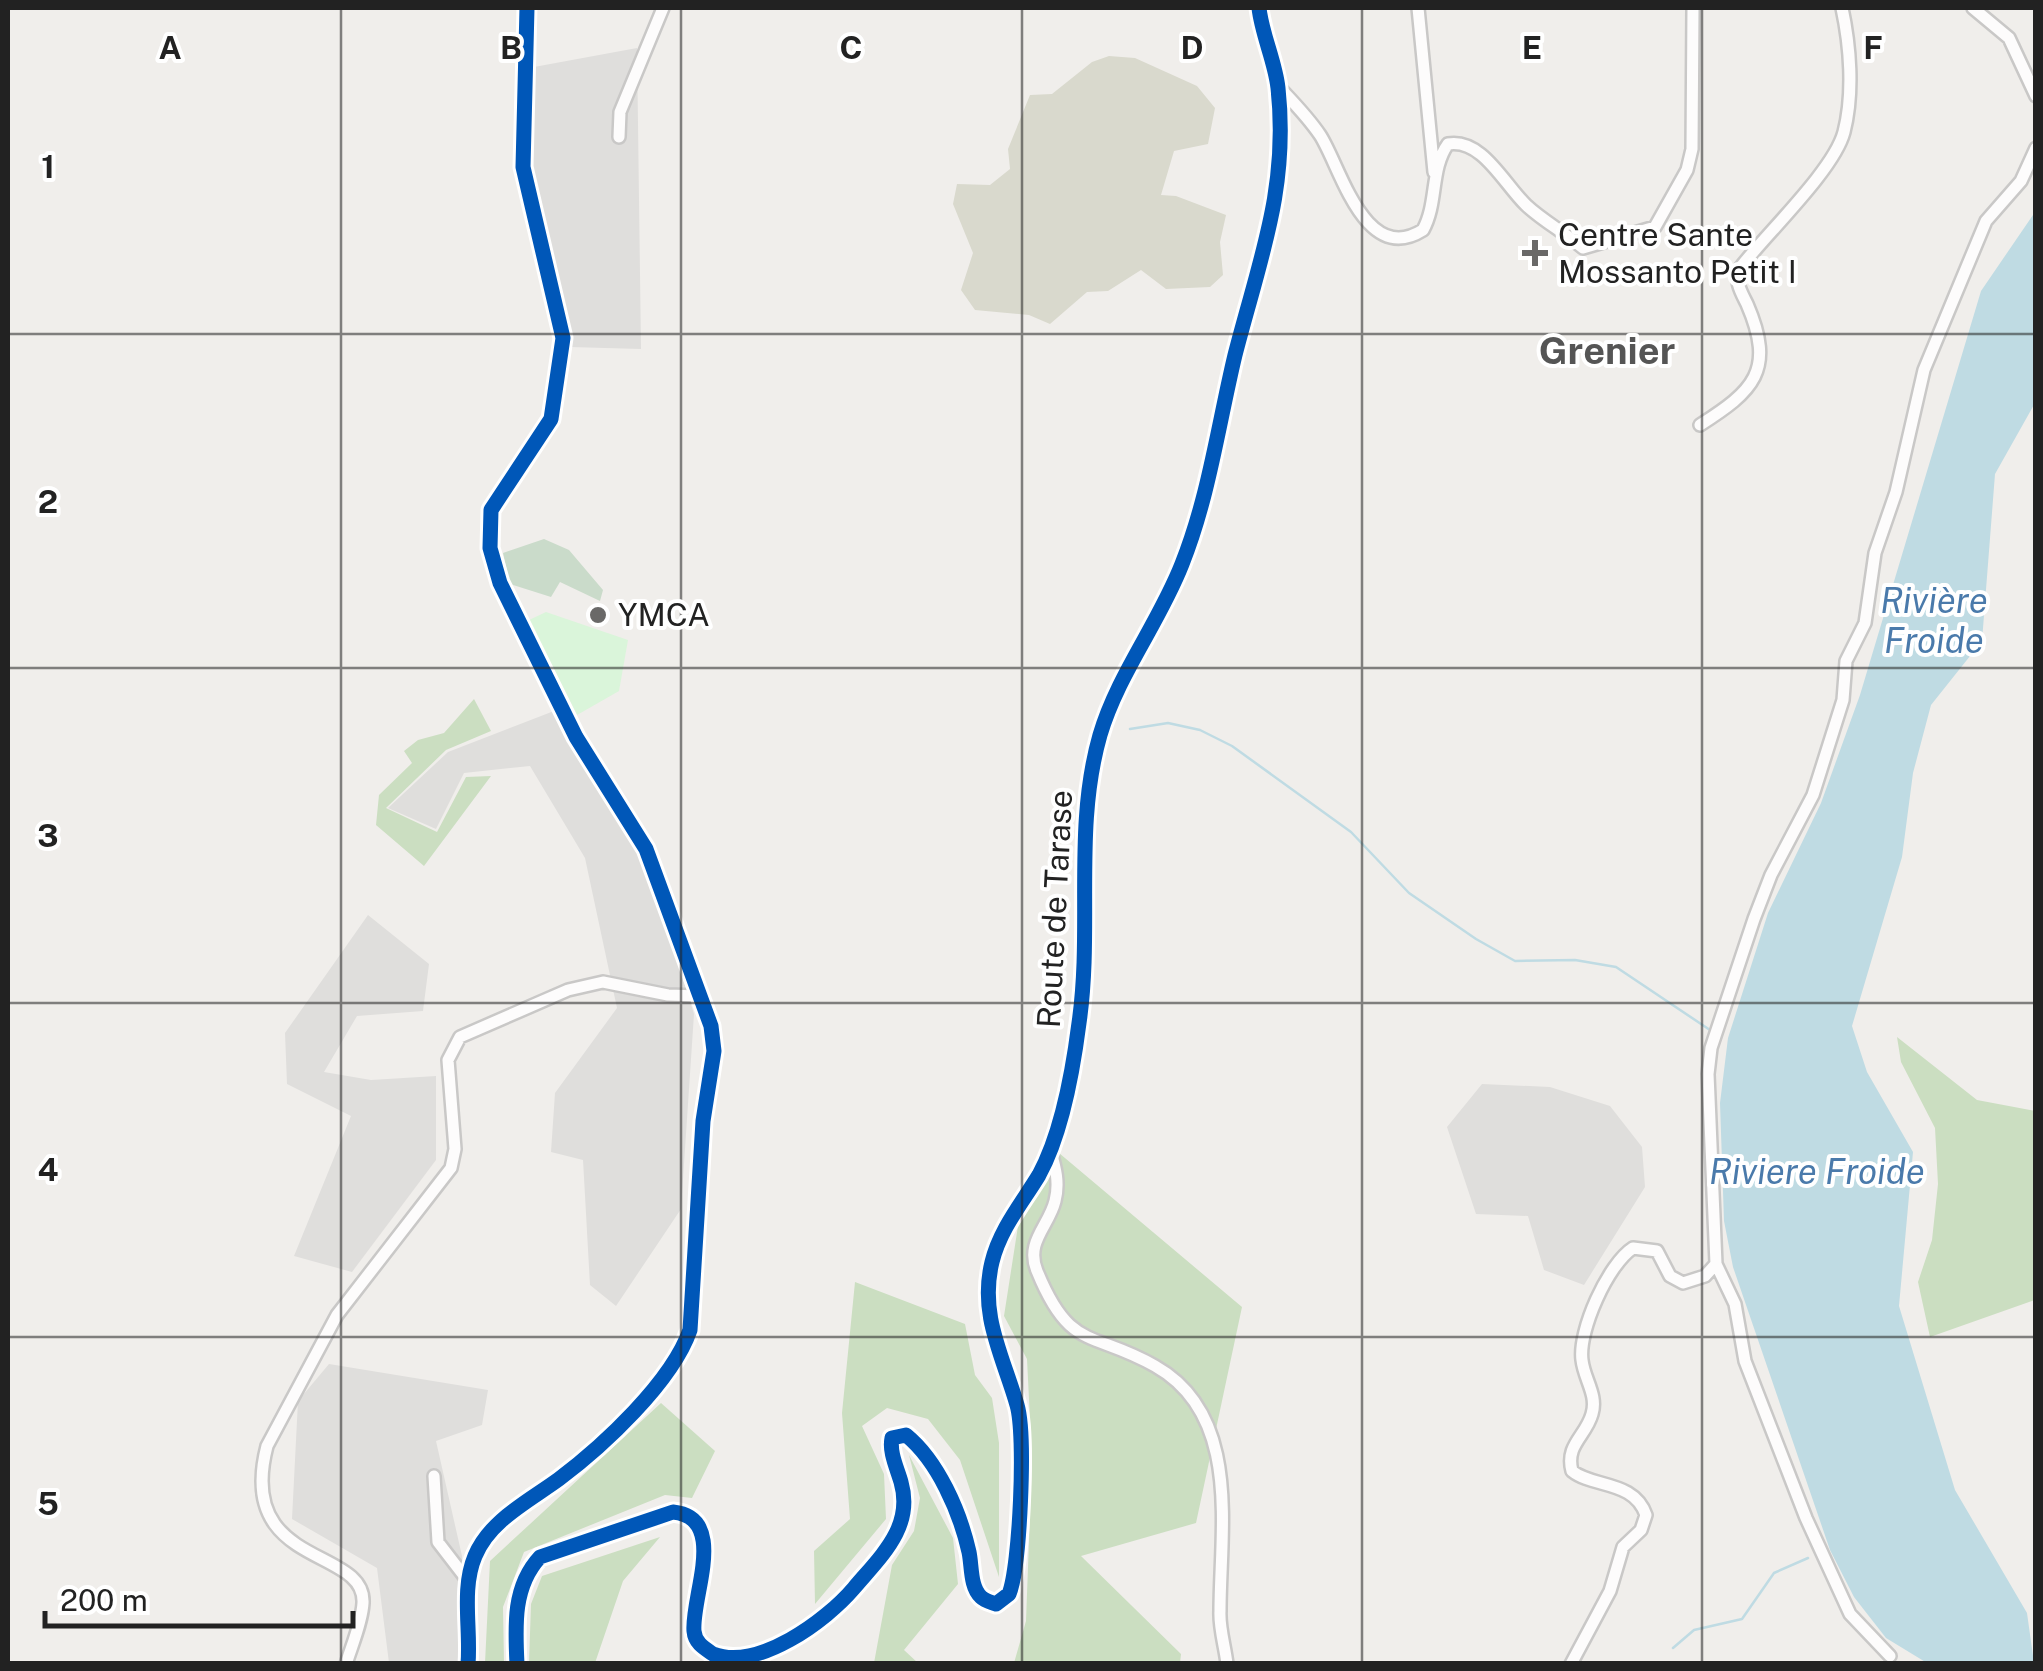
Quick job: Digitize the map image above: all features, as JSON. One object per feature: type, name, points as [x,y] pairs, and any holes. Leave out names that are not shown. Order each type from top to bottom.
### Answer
[{"type":"street","points":[[468,1664],[468,1581],[475,1554],[492,1531],[613,1432],[684,1350],[690,1330],[703,1121],[714,1051],[711,1026],[646,849],[576,737],[500,583],[490,548],[491,510],[552,419],[563,338],[523,167],[527,8]]},
{"type":"street","points":[[619,137],[620,112],[663,8]]},
{"type":"street","points":[[1259,8],[1278,86],[1322,138],[1352,206],[1382,232],[1398,236],[1422,230],[1430,216],[1443,151],[1448,144],[1459,142],[1476,150],[1526,204],[1583,248],[1655,227],[1687,170],[1692,149],[1693,8]]},
{"type":"street","points":[[1418,8],[1424,103],[1435,181]]},
{"type":"street","points":[[1700,425],[1748,393],[1754,382],[1757,332],[1738,285],[1740,268],[1812,183],[1844,134],[1850,45],[1842,8]]},
{"type":"street","points":[[1973,8],[2009,38],[2036,96]]},
{"type":"street","name":"Route de Tarase","points":[[517,1664],[518,1601],[526,1571],[540,1556],[673,1512],[687,1513],[697,1522],[702,1536],[703,1582],[694,1632],[699,1644],[724,1661],[740,1663],[804,1636],[829,1617],[891,1545],[900,1528],[905,1496],[890,1446],[892,1438],[906,1435],[919,1446],[946,1492],[960,1524],[974,1585],[982,1598],[996,1604],[1009,1594],[1021,1446],[1019,1410],[988,1324],[989,1286],[999,1244],[1014,1211],[1040,1172],[1049,1146],[1079,1024],[1086,803],[1093,762],[1119,686],[1176,578],[1212,471],[1235,357],[1265,258],[1278,195],[1278,86]]},
{"type":"street","points":[[1890,1656],[1850,1614],[1806,1518],[1746,1362],[1735,1304],[1716,1264],[1708,1111],[1712,1048],[1770,875],[1813,796],[1843,700],[1846,661],[1865,622],[1874,553],[1896,492],[1924,370],[1986,221],[2021,181],[2036,148]]},
{"type":"street","points":[[346,1664],[364,1600],[359,1584],[344,1569],[308,1554],[276,1527],[260,1492],[261,1468],[266,1446],[337,1315],[450,1168],[455,1149],[448,1060],[460,1037],[568,990],[603,982],[668,995],[699,996]]},
{"type":"street","points":[[1049,1146],[1058,1190],[1036,1237],[1034,1260],[1060,1318],[1076,1334],[1164,1373],[1190,1399],[1217,1452],[1224,1503],[1219,1614],[1226,1664]]},
{"type":"street","points":[[1571,1664],[1610,1591],[1623,1547],[1641,1530],[1646,1515],[1632,1497],[1604,1481],[1572,1472],[1575,1442],[1593,1412],[1594,1399],[1581,1356],[1586,1325],[1598,1297],[1633,1248],[1658,1251],[1675,1282],[1705,1276],[1716,1264]]},
{"type":"street","points":[[434,1476],[438,1542],[468,1581]]},
{"type":"shaded area","points":[[637,48],[641,349],[570,347],[532,164],[534,67]]},
{"type":"shaded area","points":[[1109,56],[1135,58],[1197,86],[1215,108],[1208,144],[1174,151],[1161,195],[1176,196],[1226,215],[1220,242],[1223,275],[1210,287],[1166,289],[1141,270],[1108,291],[1087,292],[1050,324],[1029,315],[975,310],[961,290],[973,253],[953,204],[957,184],[990,185],[1010,169],[1008,149],[1030,95],[1052,94],[1092,62]]},
{"type":"shaded area","points":[[554,711],[643,851],[694,1014],[681,1209],[616,1306],[590,1285],[583,1160],[551,1152],[555,1093],[617,1008],[585,858],[530,766],[464,773],[436,829],[388,808],[448,752]]},
{"type":"shaded area","points":[[368,915],[429,964],[423,1011],[357,1016],[324,1072],[371,1080],[436,1076],[436,1160],[352,1272],[294,1256],[351,1116],[287,1084],[285,1033]]},
{"type":"shaded area","points":[[1482,1084],[1550,1087],[1610,1106],[1642,1147],[1645,1187],[1584,1285],[1544,1270],[1528,1216],[1476,1214],[1447,1127]]},
{"type":"shaded area","points":[[329,1364],[488,1390],[482,1425],[436,1441],[462,1556],[467,1663],[389,1663],[377,1568],[292,1519],[298,1401]]},
{"type":"green space","points":[[544,539],[569,550],[603,590],[600,601],[560,582],[551,597],[510,584],[503,553]]},
{"type":"green space","points":[[546,612],[628,640],[619,691],[577,715],[529,620]]},
{"type":"green space","points":[[474,699],[491,731],[446,750],[386,808],[437,832],[466,777],[491,776],[424,866],[376,825],[379,795],[412,763],[404,751],[418,740],[444,733]]},
{"type":"green space","points":[[1897,1037],[1977,1100],[2035,1111],[2035,1300],[1930,1337],[1918,1282],[1932,1240],[1938,1184],[1935,1128],[1901,1062]]},
{"type":"green space","points":[[1059,1153],[1242,1307],[1196,1523],[1081,1556],[1181,1654],[1180,1663],[1014,1663],[1026,1621],[1032,1460],[1027,1359],[1004,1316],[1018,1226]]},
{"type":"green space","points":[[855,1282],[965,1324],[975,1375],[992,1398],[999,1443],[999,1577],[960,1460],[928,1419],[887,1408],[862,1426],[884,1474],[886,1519],[815,1604],[814,1551],[850,1519],[842,1413]]},
{"type":"green space","points":[[661,1403],[715,1451],[692,1498],[665,1495],[524,1552],[503,1607],[504,1663],[485,1663],[490,1561]]},
{"type":"green space","points":[[909,1455],[953,1538],[958,1584],[904,1650],[918,1663],[874,1663],[892,1565],[914,1531],[920,1498]]},
{"type":"green space","points":[[660,1537],[623,1581],[595,1663],[529,1663],[531,1604],[542,1576]]},
{"type":"water","name":"Riviere Froide","points":[[2035,212],[2035,403],[1995,474],[1982,641],[1931,705],[1913,773],[1902,857],[1852,1026],[1867,1072],[1913,1152],[1899,1306],[1955,1490],[2027,1613],[2034,1663],[1927,1663],[1886,1638],[1854,1597],[1830,1550],[1733,1267],[1724,1221],[1720,1103],[1728,1038],[1768,913],[1821,803],[1860,695],[1981,291]]},
{"type":"waterway","points":[[1130,729],[1168,723],[1200,730],[1232,746],[1351,832],[1409,893],[1476,939],[1515,961],[1575,960],[1616,967],[1710,1030]]},
{"type":"waterway","points":[[1673,1648],[1694,1630],[1742,1619],[1774,1573],[1808,1558]]},
{"type":"cycle path","points":[[468,1664],[468,1582],[482,1543],[511,1512],[577,1465],[634,1412],[668,1371],[690,1330],[703,1121],[714,1051],[711,1026],[646,849],[576,737],[500,583],[490,548],[491,510],[551,419],[563,338],[523,167],[527,8]]},
{"type":"cycle path","points":[[517,1664],[520,1593],[540,1557],[673,1512],[690,1517],[699,1528],[703,1543],[694,1631],[700,1645],[713,1654],[731,1657],[750,1655],[790,1640],[842,1601],[892,1540],[899,1527],[904,1498],[891,1443],[892,1438],[906,1435],[938,1473],[954,1504],[977,1593],[996,1604],[1009,1594],[1019,1530],[1020,1421],[991,1318],[989,1281],[1000,1238],[1047,1158],[1070,1081],[1083,987],[1087,806],[1100,735],[1117,691],[1173,586],[1191,538],[1270,224],[1280,125],[1276,78],[1259,8]]},
{"type":"place","name":"Centre Sante Mossanto Petit I","points":[[1535,253]]},
{"type":"place","name":"YMCA","points":[[598,615]]},
{"type":"district","name":"Grenier","points":[[1607,351]]},
{"type":"water label","name":"Rivière Froide","points":[[1934,621]]}]
